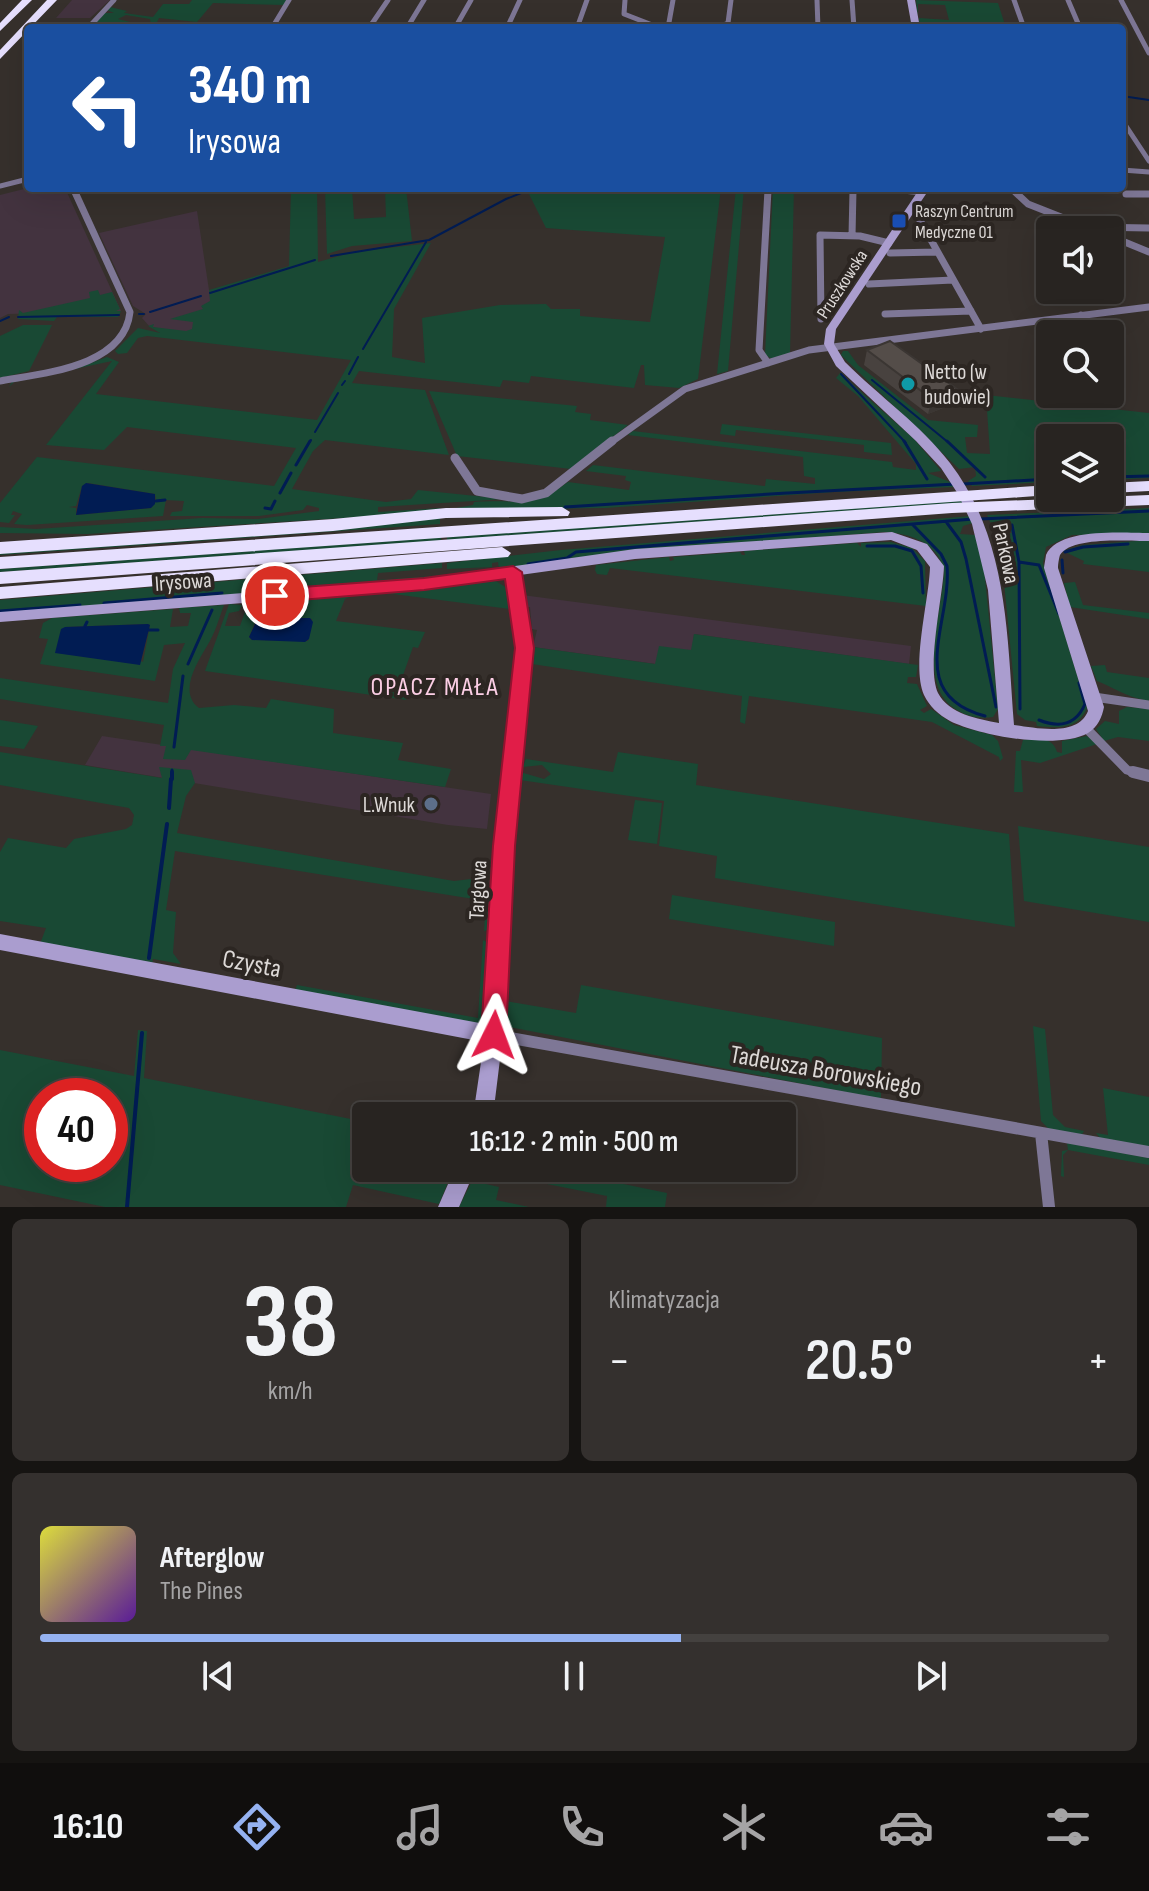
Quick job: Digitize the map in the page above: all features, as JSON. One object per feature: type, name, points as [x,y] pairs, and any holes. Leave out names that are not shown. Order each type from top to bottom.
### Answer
[{"type":"highway","points":[[0,16],[16,0]]},
{"type":"highway","points":[[0,28],[27,0]]},
{"type":"highway","points":[[0,43],[48,1]]},
{"type":"highway","points":[[28,24],[48,1]]},
{"type":"highway","points":[[0,56],[24,28]]},
{"type":"highway","points":[[1124,487],[1149,486]]},
{"type":"highway","points":[[0,563],[1036,491]]},
{"type":"highway","points":[[0,578],[952,508],[1149,500]]},
{"type":"highway","points":[[0,548],[333,525],[446,513],[677,514]]},
{"type":"highway","points":[[0,595],[465,557],[635,532]]},
{"type":"highway","points":[[0,537],[94,542]]},
{"type":"street","points":[[92,24],[114,0]]},
{"type":"street","points":[[274,24],[289,0]]},
{"type":"street","points":[[372,24],[388,0]]},
{"type":"street","points":[[409,24],[424,0]]},
{"type":"street","points":[[457,24],[471,0]]},
{"type":"street","points":[[509,24],[520,0]]},
{"type":"street","points":[[578,24],[587,0]]},
{"type":"street","points":[[625,0],[624,14],[650,24]]},
{"type":"street","points":[[669,24],[673,0]]},
{"type":"street","points":[[726,24],[731,0]]},
{"type":"street","points":[[817,0],[818,24]]},
{"type":"street","points":[[852,0],[854,24]]},
{"type":"street","points":[[911,0],[915,24]]},
{"type":"street","points":[[1014,0],[1023,24]]},
{"type":"street","points":[[1068,0],[1078,24]]},
{"type":"street","points":[[1121,0],[1149,53]]},
{"type":"street","points":[[1126,126],[1149,161]]},
{"type":"street","points":[[1126,170],[1149,172]]},
{"type":"street","points":[[0,186],[24,180]]},
{"type":"street","points":[[0,381],[84,361],[112,347],[128,331],[130,312],[75,192]]},
{"type":"street","points":[[768,192],[759,350],[768,363]]},
{"type":"street","points":[[852,236],[853,192]]},
{"type":"street","name":"Pruszkowska","points":[[455,458],[471,486],[482,493],[522,499],[541,495],[678,393],[700,382],[809,350],[830,348],[831,329],[890,248],[922,192]]},
{"type":"street","points":[[1015,192],[1028,204],[1058,216]]},
{"type":"street","points":[[1126,194],[1149,194]]},
{"type":"street","points":[[917,215],[981,329]]},
{"type":"street","points":[[1124,227],[1149,228]]},
{"type":"street","points":[[821,319],[820,235],[852,236],[890,248],[937,252]]},
{"type":"street","points":[[1124,242],[1149,252]]},
{"type":"street","points":[[869,284],[953,280]]},
{"type":"street","points":[[830,348],[1149,307]]},
{"type":"street","points":[[885,314],[971,311]]},
{"type":"street","points":[[1081,315],[1082,320]]},
{"type":"street","name":"Parkowa","points":[[830,348],[840,364],[944,464],[968,499],[983,533],[991,564],[1007,728]]},
{"type":"street","name":"Irysowa","points":[[0,617],[424,584],[669,551],[884,536],[909,540],[929,553],[937,566],[927,678],[930,691],[940,706],[957,718],[1007,728]]},
{"type":"street","points":[[1007,728],[1059,734],[1085,727],[1095,715],[1094,697],[1051,568],[1051,555],[1057,547],[1073,540],[1149,537]]},
{"type":"street","name":"Targowa","points":[[485,1102],[494,1035],[504,846],[524,648],[513,572]]},
{"type":"street","points":[[1094,697],[1149,705]]},
{"type":"street","points":[[1085,727],[1127,770],[1149,776]]},
{"type":"street","name":"Czysta","points":[[0,942],[494,1035]]},
{"type":"street","name":"Tadeusza Borowskiego","points":[[494,1035],[1149,1152]]},
{"type":"street","points":[[1041,1133],[1049,1207]]},
{"type":"street","points":[[448,1207],[460,1182]]},
{"type":"shaded area","points":[[72,0],[110,0],[90,18],[56,18]]},
{"type":"shaded area","points":[[24,189],[24,192],[67,192],[121,311],[8,314],[0,318],[0,195]]},
{"type":"shaded area","points":[[197,211],[216,336],[150,327],[142,318],[146,314],[133,306],[99,233]]},
{"type":"shaded area","points":[[522,595],[911,646],[909,664],[694,634],[692,651],[656,664],[533,647],[537,630],[532,629],[530,607],[525,607]]},
{"type":"shaded area","points":[[102,736],[491,794],[487,829],[85,765]]},
{"type":"green space","points":[[192,0],[287,0],[284,5],[213,3],[197,22],[159,18],[156,24],[151,24],[150,19],[126,15],[118,19],[134,23],[94,24],[104,13],[114,13],[107,10],[110,7],[127,11],[124,13],[153,17],[163,4],[189,4]]},
{"type":"green space","points":[[916,0],[998,3],[1005,24],[920,24],[919,18],[949,20],[945,5],[918,4],[918,17]]},
{"type":"green space","points":[[291,192],[317,192],[318,262],[353,252],[431,243],[394,309],[392,357],[425,363],[422,318],[500,305],[546,304],[551,309],[580,309],[580,316],[650,322],[665,237],[546,228],[528,192],[721,192],[698,379],[679,388],[645,385],[644,365],[641,365],[634,388],[531,376],[529,383],[503,380],[500,387],[359,371],[352,383],[425,390],[449,455],[325,440],[313,451],[292,489],[386,502],[411,499],[418,490],[505,499],[378,507],[378,512],[440,508],[440,512],[87,534],[0,533],[0,527],[36,529],[202,518],[258,519],[319,511],[319,508],[307,505],[303,510],[259,516],[170,516],[172,512],[182,511],[184,501],[166,500],[163,516],[27,525],[14,524],[22,514],[13,511],[11,515],[15,515],[9,523],[0,522],[0,503],[37,457],[274,486],[296,448],[127,427],[104,450],[46,445],[112,361],[75,369],[107,357],[119,362],[96,394],[317,420],[351,360],[147,336],[138,338],[127,353],[118,354],[115,351],[138,328],[160,333],[148,326],[154,324],[153,327],[186,331],[192,329],[193,322],[170,319],[203,309],[201,306],[210,301],[209,290],[289,266]],"holes":[[[88,483],[155,494],[156,500],[165,500],[156,501],[151,508],[76,515],[76,508],[69,507],[76,506],[82,486]]]},
{"type":"green space","points":[[325,192],[352,192],[354,219],[386,217],[385,192],[406,192],[412,241],[352,246],[327,254]]},
{"type":"green space","points":[[736,192],[744,192],[728,371],[717,374]]},
{"type":"green space","points":[[773,192],[794,192],[790,354],[772,359],[765,355]]},
{"type":"green space","points":[[98,290],[100,295],[112,292],[120,309],[116,311],[121,311],[118,317],[57,317],[54,321],[18,319],[19,310],[23,313],[90,298],[89,292]]},
{"type":"green space","points":[[23,325],[52,325],[29,371],[0,378],[0,336]]},
{"type":"green space","points":[[843,351],[848,351],[858,365],[928,420],[978,425],[977,437],[965,437],[967,453],[990,454],[986,395],[1036,401],[1036,408],[1104,408],[1149,413],[1149,478],[1124,479],[1124,424],[1036,424],[1036,483],[972,486],[968,481],[976,476],[975,467],[959,469],[841,355]]},
{"type":"green space","points":[[840,373],[914,439],[941,471],[928,473],[950,482],[954,487],[605,508],[445,510],[473,505],[474,502],[533,499],[568,482],[629,490],[631,482],[625,480],[626,476],[586,471],[593,465],[765,486],[766,479],[815,484],[815,478],[804,476],[803,457],[628,435],[633,431],[892,462],[893,467],[916,470],[916,464],[858,396],[836,378]]},
{"type":"green space","points":[[429,391],[577,406],[575,412],[591,414],[590,420],[628,425],[571,469],[457,456]]},
{"type":"green space","points":[[722,424],[891,443],[892,455],[864,452],[864,445],[736,430],[735,436],[720,434]]},
{"type":"green space","points":[[962,500],[964,503],[447,540],[447,536]]},
{"type":"green space","points":[[1149,508],[1149,534],[1072,535],[1046,547],[1043,563],[1087,708],[1073,724],[1037,726],[1036,722],[1025,720],[1017,714],[1002,562],[995,535],[1012,533],[1006,526],[990,522],[987,515],[1124,512],[1124,509]]},
{"type":"green space","points":[[971,516],[973,523],[963,526],[960,534],[975,535],[984,568],[998,709],[993,717],[988,718],[970,716],[944,699],[937,683],[934,646],[944,569],[928,546],[903,534],[884,532],[627,552],[499,569],[498,562],[492,563],[492,567],[447,569],[447,563],[561,550]]},
{"type":"green space","points":[[440,518],[440,524],[0,555],[0,552]]},
{"type":"green space","points":[[441,537],[441,541],[0,572],[0,569]]},
{"type":"green space","points":[[1149,540],[1149,572],[1083,564],[1084,561],[1063,551],[1083,545]]},
{"type":"green space","points":[[891,542],[912,548],[925,561],[926,606],[610,568],[607,575],[597,574],[595,570],[596,565],[669,557],[670,561],[674,560],[673,557],[740,552],[745,555],[744,551],[857,543],[861,547],[861,543]]},
{"type":"green space","points":[[442,563],[442,568],[378,573],[377,580],[462,574],[428,581],[0,613],[0,600]]},
{"type":"green space","points":[[494,580],[507,588],[510,609],[393,594],[366,594]]},
{"type":"green space","points":[[1075,582],[1083,605],[1149,613],[1149,619],[1070,607],[1064,583]]},
{"type":"green space","points":[[358,594],[345,599],[336,621],[425,632],[418,648],[413,647],[402,678],[414,681],[406,700],[205,671],[229,604],[242,605],[239,611],[229,613],[225,626],[240,626],[248,603]],"holes":[[[257,618],[312,619],[308,641],[252,640],[249,637]]]},
{"type":"green space","points":[[224,605],[191,677],[190,694],[199,708],[234,705],[266,708],[271,699],[334,709],[333,733],[403,743],[398,760],[451,769],[445,787],[191,750],[185,760],[163,759],[166,746],[160,746],[164,725],[0,699],[0,678],[168,703],[173,669],[185,643],[164,645],[155,681],[40,664],[48,639],[39,638],[43,623],[52,618],[173,609],[170,627],[188,626],[191,613],[180,613],[179,608]],"holes":[[[148,624],[143,662],[65,627]]]},
{"type":"green space","points":[[694,634],[918,665],[916,677],[908,677],[907,683],[917,684],[927,706],[920,710],[924,713],[931,709],[954,725],[992,735],[998,741],[1003,758],[1000,761],[999,757],[932,722],[749,696],[745,724],[740,722],[742,696],[532,664],[533,647],[655,664],[659,646],[691,650]]},
{"type":"green space","points":[[1105,665],[1107,672],[1149,678],[1149,701],[1097,681],[1091,666]]},
{"type":"green space","points":[[1127,707],[1149,709],[1149,741],[1118,737],[1104,741],[1096,729],[1105,721],[1119,724],[1119,711]]},
{"type":"green space","points":[[0,720],[38,726],[24,749],[0,746]]},
{"type":"green space","points":[[1087,736],[1097,744],[1040,763],[1021,760],[1023,792],[1014,792],[1016,751],[1020,751],[1023,740],[1044,739],[1062,753],[1062,741]]},
{"type":"green space","points":[[0,752],[162,778],[159,767],[191,770],[195,783],[186,796],[177,833],[454,881],[471,879],[474,890],[486,895],[487,890],[493,889],[490,929],[484,931],[486,901],[175,851],[166,910],[176,912],[173,953],[181,964],[153,959],[152,965],[40,944],[46,928],[0,921],[0,852],[8,838],[66,848],[74,839],[126,829],[132,825],[134,815],[129,808],[0,785]]},
{"type":"green space","points":[[618,752],[698,764],[696,785],[1009,834],[1015,927],[715,878],[717,856],[659,846],[664,801],[520,780],[520,772],[544,779],[551,774],[542,765],[523,767],[526,759],[613,772]]},
{"type":"green space","points":[[635,800],[662,803],[657,844],[628,840]]},
{"type":"green space","points":[[1018,826],[1149,847],[1149,922],[1024,901]]},
{"type":"green space","points":[[672,895],[835,922],[834,946],[669,919]]},
{"type":"green space","points":[[483,940],[490,944],[486,1015],[476,1025],[294,993],[297,985],[478,1018]]},
{"type":"green space","points":[[581,985],[882,1038],[881,1099],[504,1026],[505,1001],[576,1013]]},
{"type":"green space","points":[[1033,1026],[1045,1029],[1053,1115],[1065,1127],[1084,1131],[1081,1136],[1050,1130],[1041,1121]]},
{"type":"green space","points":[[138,1030],[147,1031],[144,1078],[352,1119],[352,1182],[448,1182],[439,1204],[353,1185],[346,1207],[105,1207],[0,1185],[0,1050],[134,1076]]},
{"type":"green space","points":[[1103,1088],[1149,1097],[1149,1147],[1100,1138],[1096,1133],[1108,1135]]},
{"type":"green space","points":[[1067,1143],[1149,1158],[1149,1165],[1068,1150]]},
{"type":"green space","points":[[1068,1150],[1063,1155],[1064,1177],[1061,1176],[1062,1151]]},
{"type":"green space","points":[[537,1182],[614,1182],[667,1193],[665,1207],[606,1207],[607,1196]]},
{"type":"green space","points":[[471,1183],[499,1187],[496,1200],[529,1207],[459,1207]]},
{"type":"water","points":[[86,483],[155,494],[155,504],[151,508],[76,515],[82,486]]},
{"type":"water","points":[[258,618],[310,618],[313,622],[309,639],[305,642],[252,640],[249,637]]},
{"type":"water","points":[[148,624],[140,665],[55,653],[61,629],[65,627]]},
{"type":"building","points":[[890,341],[957,389],[932,399],[867,350]]},
{"type":"waterway","points":[[1126,97],[1149,100]]},
{"type":"waterway","points":[[331,256],[429,240],[524,192]]},
{"type":"waterway","points":[[363,349],[426,242]]},
{"type":"waterway","points":[[210,293],[315,260]]},
{"type":"waterway","points":[[150,312],[201,296]]},
{"type":"waterway","points":[[139,314],[144,314]]},
{"type":"waterway","points":[[18,317],[119,315]]},
{"type":"waterway","points":[[0,321],[9,317]]},
{"type":"waterway","points":[[349,374],[358,357]]},
{"type":"waterway","points":[[841,374],[906,443]]},
{"type":"waterway","points":[[872,380],[949,443]]},
{"type":"waterway","points":[[342,385],[345,381]]},
{"type":"waterway","points":[[315,432],[338,393]]},
{"type":"waterway","points":[[296,465],[310,441]]},
{"type":"waterway","points":[[904,441],[927,479]]},
{"type":"waterway","points":[[947,441],[985,477]]},
{"type":"waterway","points":[[280,493],[291,473]]},
{"type":"waterway","points":[[1124,477],[1149,476]]},
{"type":"waterway","points":[[963,484],[1036,480]]},
{"type":"waterway","points":[[788,493],[956,484]]},
{"type":"waterway","points":[[565,507],[787,493]]},
{"type":"waterway","points":[[156,501],[165,500]]},
{"type":"waterway","points":[[265,508],[271,509],[275,501]]},
{"type":"waterway","points":[[980,519],[1149,511]]},
{"type":"waterway","points":[[528,564],[567,558],[576,552],[973,519]]},
{"type":"waterway","points":[[947,523],[961,542],[966,559],[996,707]]},
{"type":"waterway","points":[[913,525],[941,554],[947,566],[947,588],[937,654],[938,674],[945,691],[960,706],[985,716]]},
{"type":"waterway","points":[[1012,525],[1019,562]]},
{"type":"waterway","points":[[1065,552],[1083,547],[1128,544]]},
{"type":"waterway","points":[[867,546],[895,546],[912,551],[921,566],[923,593]]},
{"type":"waterway","points":[[1062,560],[1063,573]]},
{"type":"waterway","points":[[1019,562],[1039,565],[1059,614]]},
{"type":"waterway","points":[[1019,562],[1020,709]]},
{"type":"waterway","points":[[104,603],[222,593]]},
{"type":"waterway","points":[[0,611],[80,605]]},
{"type":"waterway","points":[[188,664],[212,610]]},
{"type":"waterway","points":[[85,626],[87,622]]},
{"type":"waterway","points":[[149,630],[158,630]]},
{"type":"waterway","points":[[174,747],[183,676]]},
{"type":"waterway","points":[[1039,720],[1060,724],[1077,716],[1085,704],[1079,683]]},
{"type":"waterway","points":[[172,770],[172,779]]},
{"type":"waterway","points":[[169,808],[171,779]]},
{"type":"waterway","points":[[149,958],[167,824]]},
{"type":"waterway","points":[[127,1207],[142,1033]]},
{"type":"place","name":"Raszyn Centrum Medyczne 01","points":[[899,221]]},
{"type":"place","name":"Netto (w budowie)","points":[[908,384]]},
{"type":"place","name":"L.Wnuk","points":[[431,804]]},
{"type":"district","name":"OPACZ MAŁA","points":[[435,686]]},
{"type":"route","points":[[275,596],[424,584],[513,572],[524,648],[504,846],[494,1035]]}]
